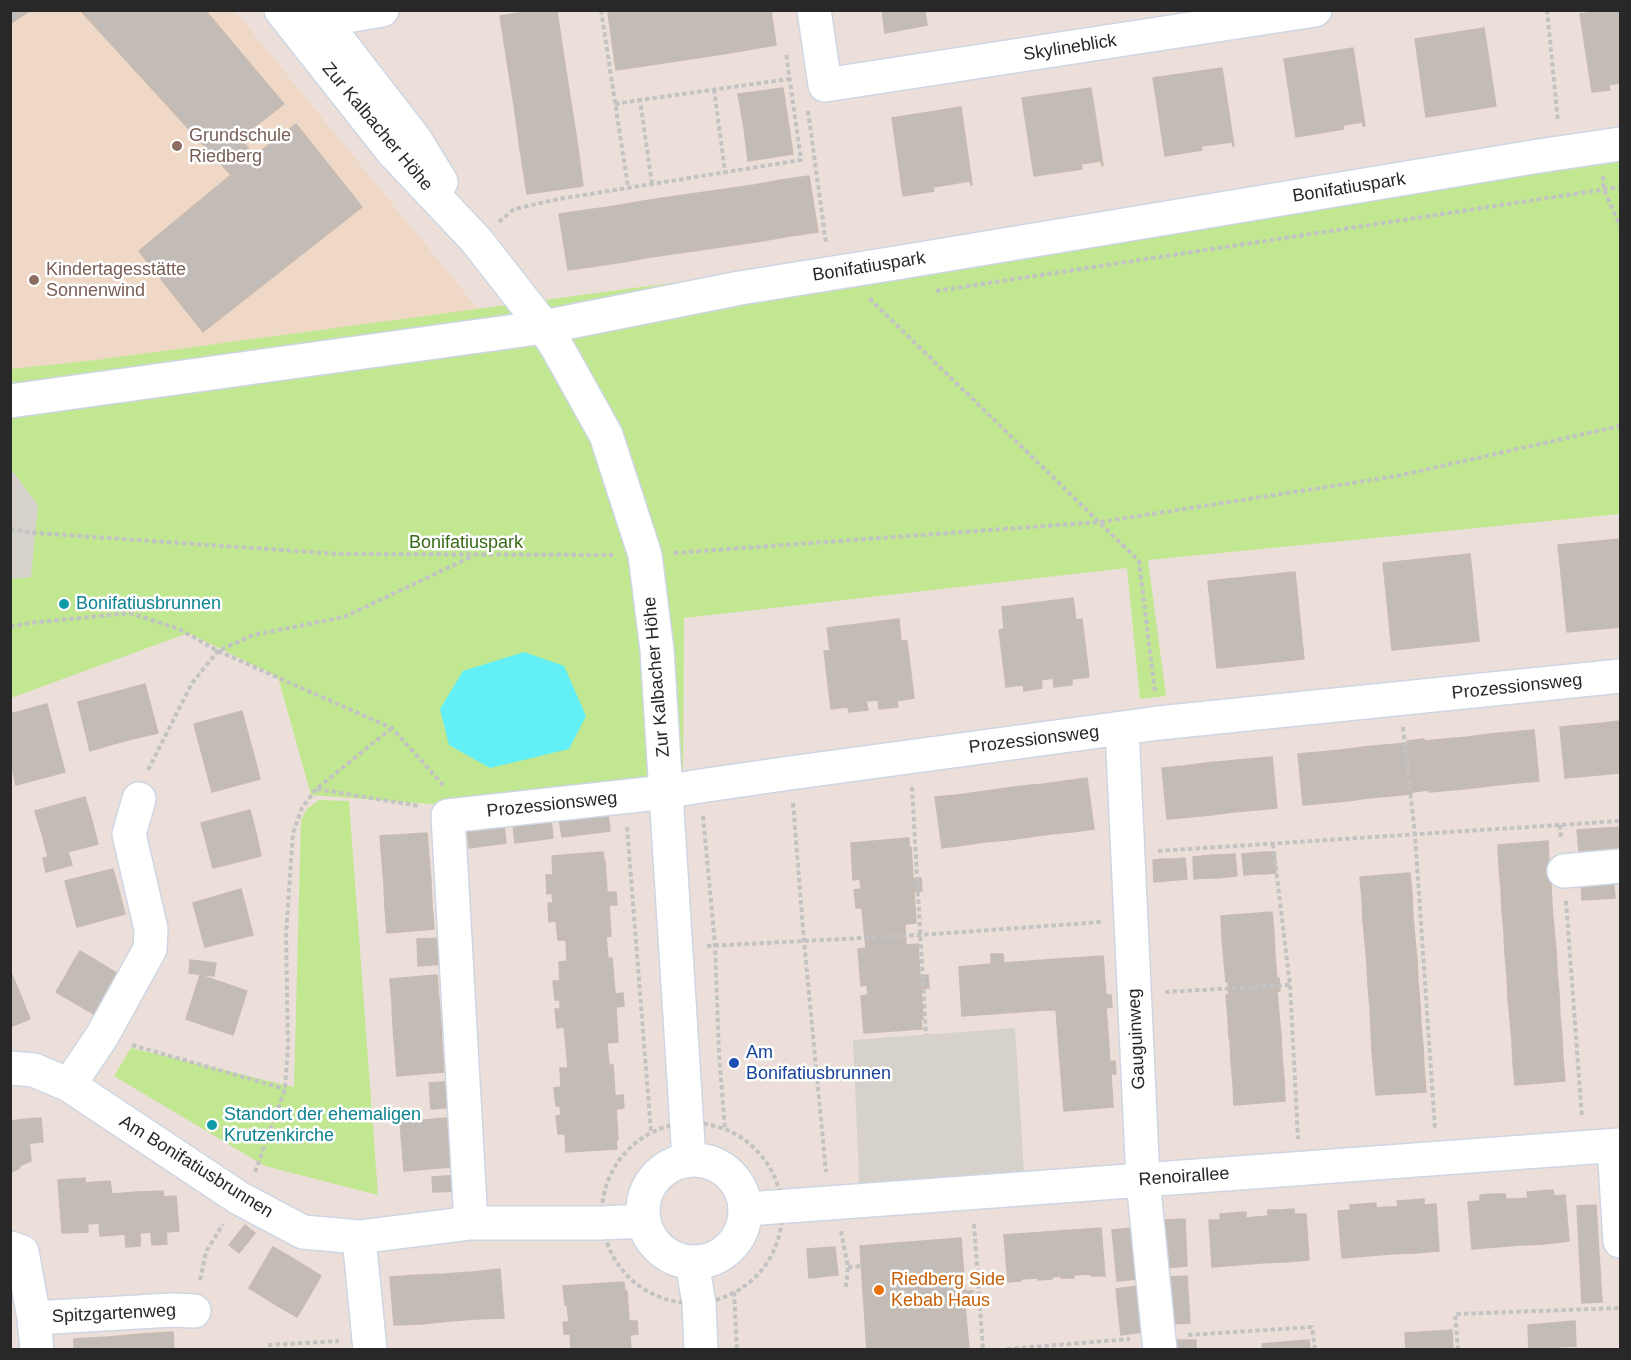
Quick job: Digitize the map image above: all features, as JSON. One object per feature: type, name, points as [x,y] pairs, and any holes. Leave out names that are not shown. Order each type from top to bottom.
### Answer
[{"type":"street","name":"Zur Kalbacher Höhe","points":[[281,10],[314,23],[393,152],[476,240],[544,327],[606,435],[645,555],[657,650],[689,1160]]},
{"type":"street","points":[[314,23],[382,10]]},
{"type":"street","name":"Skylineblick","points":[[814,10],[825,85],[1315,10]]},
{"type":"street","name":"Bonifatiuspark","points":[[10,401],[544,327],[740,288],[1620,144]]},
{"type":"street","name":"Prozessionsweg","points":[[446,812],[666,792],[1159,723],[1620,676]]},
{"type":"street","name":"Gauguinweg","points":[[1122,728],[1143,1180],[1160,1350]]},
{"type":"street","points":[[69,1085],[102,1036],[150,949],[151,929],[129,834],[139,799]]},
{"type":"street","points":[[446,812],[471,1223]]},
{"type":"street","points":[[1564,871],[1620,866]]},
{"type":"street","name":"Am Bonifatiusbrunnen","points":[[10,1068],[34,1070],[69,1085],[239,1198],[303,1232],[359,1237],[471,1223],[644,1221]]},
{"type":"street","points":[[1606,1146],[1620,1241]]},
{"type":"street","name":"Renoirallee","points":[[747,1209],[1606,1146]]},
{"type":"street","points":[[689,1160],[714,1163],[737,1182],[747,1209],[738,1239],[717,1258],[692,1263],[668,1256],[650,1238],[644,1221],[646,1191],[664,1169],[689,1160]]},
{"type":"street","points":[[359,1237],[370,1345]]},
{"type":"street","name":"Spitzgartenweg","points":[[10,1248],[22,1252],[35,1334],[172,1310],[194,1311]]},
{"type":"street","points":[[692,1263],[699,1303],[701,1350]]},
{"type":"path","points":[[601,10],[628,187]]},
{"type":"path","points":[[1547,10],[1561,153]]},
{"type":"path","points":[[476,240],[514,209],[628,187],[801,160],[785,45]]},
{"type":"path","points":[[615,104],[789,79]]},
{"type":"path","points":[[714,89],[725,172]]},
{"type":"path","points":[[640,100],[652,184]]},
{"type":"path","points":[[809,119],[826,242]]},
{"type":"path","points":[[1602,175],[1604,190],[1620,226]]},
{"type":"path","points":[[930,291],[1620,187]]},
{"type":"path","points":[[870,293],[871,300],[1139,561],[1159,723]]},
{"type":"path","points":[[860,302],[883,299]]},
{"type":"path","points":[[10,529],[36,533],[340,554],[645,555],[1100,522],[1397,476],[1620,426]]},
{"type":"path","points":[[139,799],[148,770],[192,683],[218,651],[253,636],[344,617],[477,554]]},
{"type":"path","points":[[10,627],[130,613],[179,629],[218,651],[392,728],[446,812]]},
{"type":"path","points":[[1400,700],[1415,835],[1437,1158]]},
{"type":"path","points":[[194,1311],[206,1252],[254,1176],[285,1089],[288,1047],[286,934],[293,833],[302,808],[316,789],[392,728]]},
{"type":"path","points":[[911,756],[926,1035]]},
{"type":"path","points":[[790,773],[829,1203],[841,1233],[848,1267],[846,1287]]},
{"type":"path","points":[[700,786],[715,944],[719,1054],[725,1129]]},
{"type":"path","points":[[316,789],[446,812]]},
{"type":"path","points":[[625,797],[651,1132]]},
{"type":"path","points":[[1127,853],[1620,821]]},
{"type":"path","points":[[1560,825],[1564,871],[1606,1146]]},
{"type":"path","points":[[1274,844],[1290,985],[1300,1169]]},
{"type":"path","points":[[676,950],[715,944],[921,935],[1131,920]]},
{"type":"path","points":[[1135,994],[1290,985]]},
{"type":"path","points":[[102,1036],[285,1089]]},
{"type":"path","points":[[687,1123],[725,1129],[748,1142],[768,1164],[776,1178],[783,1206],[776,1247],[764,1268],[741,1289],[718,1300],[699,1303],[666,1299],[646,1290],[630,1278],[617,1263],[607,1243],[602,1223],[603,1194],[611,1172],[624,1154],[651,1132],[687,1123]]},
{"type":"path","points":[[972,1193],[983,1350]]},
{"type":"path","points":[[848,1267],[862,1266]]},
{"type":"path","points":[[734,1292],[737,1350]]},
{"type":"path","points":[[1458,1350],[1455,1314],[1620,1308]]},
{"type":"path","points":[[268,1345],[370,1345]]},
{"type":"shaded area","name":"Grundschule Riedberg","points":[[10,11],[235,11],[478,309],[96,360],[11,369]]},
{"type":"shaded area","points":[[10,468],[38,505],[31,577],[11,579]]},
{"type":"shaded area","points":[[1015,1028],[1025,1189],[860,1200],[853,1040]]},
{"type":"green space","name":"Bonifatiuspark","points":[[1620,156],[1620,514],[1148,560],[1166,696],[1140,699],[1127,568],[684,618],[683,782],[445,805],[311,795],[278,677],[188,633],[11,698],[11,369],[96,360]]},
{"type":"green space","points":[[319,800],[349,801],[378,1195],[265,1166],[114,1076],[131,1048],[294,1087],[301,820],[307,809]]},
{"type":"water","points":[[524,652],[564,666],[586,716],[569,749],[490,768],[449,745],[440,709],[463,671]]},
{"type":"building","points":[[10,10],[31,10],[10,24]]},
{"type":"building","points":[[80,10],[205,10],[284,104],[240,138],[254,156],[296,124],[362,207],[203,332],[139,251],[231,175]]},
{"type":"building","points":[[538,10],[557,10],[563,52],[507,61],[500,16]]},
{"type":"building","points":[[627,10],[662,10],[670,62],[616,70],[608,13]]},
{"type":"building","points":[[662,10],[716,10],[723,54],[670,62]]},
{"type":"building","points":[[716,10],[771,10],[776,45],[723,54]]},
{"type":"building","points":[[882,10],[925,10],[927,25],[885,33]]},
{"type":"building","points":[[1620,10],[1620,83],[1609,85],[1610,90],[1592,92],[1580,14]]},
{"type":"building","points":[[1484,28],[1496,106],[1426,117],[1415,39]]},
{"type":"building","points":[[1353,48],[1365,126],[1363,122],[1343,125],[1343,129],[1296,137],[1284,59]]},
{"type":"building","points":[[563,52],[570,97],[514,105],[507,61]]},
{"type":"building","points":[[1222,68],[1234,146],[1232,142],[1201,146],[1202,150],[1165,156],[1153,78]]},
{"type":"building","points":[[783,88],[788,121],[744,128],[738,94]]},
{"type":"building","points":[[1091,88],[1103,165],[1101,161],[1081,164],[1082,169],[1034,176],[1022,98]]},
{"type":"building","points":[[570,97],[577,141],[520,149],[514,105]]},
{"type":"building","points":[[961,107],[972,185],[970,181],[933,187],[934,191],[903,196],[892,118]]},
{"type":"building","points":[[788,121],[793,154],[748,161],[744,128]]},
{"type":"building","points":[[577,141],[583,186],[527,194],[520,149]]},
{"type":"building","points":[[809,176],[818,232],[790,236],[781,180]]},
{"type":"building","points":[[781,180],[790,236],[762,241],[754,185]]},
{"type":"building","points":[[754,185],[762,241],[734,245],[726,189]]},
{"type":"building","points":[[726,189],[734,245],[707,249],[698,193]]},
{"type":"building","points":[[698,193],[707,249],[679,253],[670,197]]},
{"type":"building","points":[[670,197],[679,253],[651,257],[643,201]]},
{"type":"building","points":[[643,201],[651,257],[623,262],[615,206]]},
{"type":"building","points":[[615,206],[623,262],[596,266],[587,210]]},
{"type":"building","points":[[587,210],[596,266],[568,270],[559,214]]},
{"type":"building","points":[[1620,539],[1620,627],[1567,632],[1558,545]]},
{"type":"building","points":[[1470,554],[1479,641],[1392,650],[1383,563]]},
{"type":"building","points":[[1295,572],[1304,659],[1217,668],[1208,581]]},
{"type":"building","points":[[1073,598],[1076,620],[1082,619],[1089,677],[1072,679],[1072,685],[1054,687],[1053,678],[1041,680],[1042,688],[1024,691],[1023,685],[1006,687],[999,630],[1004,629],[1002,607]]},
{"type":"building","points":[[899,619],[901,641],[907,641],[914,698],[897,701],[898,707],[879,709],[878,700],[866,701],[868,710],[849,712],[848,707],[831,709],[824,651],[830,651],[827,628]]},
{"type":"building","points":[[145,684],[158,733],[136,738],[123,690]]},
{"type":"building","points":[[123,690],[136,738],[113,744],[100,696]]},
{"type":"building","points":[[100,696],[113,744],[90,751],[78,702]]},
{"type":"building","points":[[47,704],[53,727],[10,738],[10,714]]},
{"type":"building","points":[[242,711],[248,734],[200,747],[194,724]]},
{"type":"building","points":[[1620,721],[1620,773],[1609,774],[1603,723]]},
{"type":"building","points":[[1603,723],[1609,774],[1587,776],[1582,725]]},
{"type":"building","points":[[1582,725],[1587,776],[1565,778],[1560,727]]},
{"type":"building","points":[[53,727],[59,750],[11,762],[10,739]]},
{"type":"building","points":[[1534,730],[1539,781],[1517,783],[1511,732]]},
{"type":"building","points":[[1511,732],[1517,783],[1495,785],[1490,734]]},
{"type":"building","points":[[248,734],[254,756],[206,769],[200,747]]},
{"type":"building","points":[[1490,734],[1495,785],[1473,788],[1468,737]]},
{"type":"building","points":[[1468,737],[1473,788],[1452,790],[1446,739]]},
{"type":"building","points":[[1424,739],[1429,790],[1412,792],[1407,741]]},
{"type":"building","points":[[1446,739],[1452,790],[1429,792],[1424,741]]},
{"type":"building","points":[[1407,743],[1412,794],[1390,796],[1385,745]]},
{"type":"building","points":[[1385,745],[1390,796],[1368,798],[1363,747]]},
{"type":"building","points":[[1363,747],[1368,798],[1347,801],[1341,750]]},
{"type":"building","points":[[59,750],[65,772],[16,785],[11,762]]},
{"type":"building","points":[[1341,750],[1347,801],[1325,803],[1320,752]]},
{"type":"building","points":[[1320,752],[1325,803],[1303,805],[1298,754]]},
{"type":"building","points":[[254,756],[260,779],[212,792],[206,769]]},
{"type":"building","points":[[1272,757],[1277,808],[1255,810],[1249,759]]},
{"type":"building","points":[[1249,759],[1255,810],[1233,812],[1228,761]]},
{"type":"building","points":[[1228,761],[1233,812],[1211,815],[1206,763]]},
{"type":"building","points":[[1206,763],[1211,815],[1190,817],[1184,766]]},
{"type":"building","points":[[1184,766],[1190,817],[1167,819],[1162,768]]},
{"type":"building","points":[[1087,778],[1094,829],[1072,832],[1065,781]]},
{"type":"building","points":[[1065,781],[1072,832],[1050,834],[1044,784]]},
{"type":"building","points":[[1044,784],[1050,834],[1029,837],[1022,786]]},
{"type":"building","points":[[1022,786],[1029,837],[1007,840],[1000,789]]},
{"type":"building","points":[[1000,789],[1007,840],[985,842],[979,792]]},
{"type":"building","points":[[979,792],[985,842],[964,845],[957,795]]},
{"type":"building","points":[[957,795],[964,845],[942,848],[935,797]]},
{"type":"building","points":[[85,797],[92,821],[42,834],[35,811]]},
{"type":"building","points":[[250,810],[256,833],[207,845],[201,823]]},
{"type":"building","points":[[608,813],[610,831],[562,837],[559,818]]},
{"type":"building","points":[[551,820],[553,838],[515,843],[513,824]]},
{"type":"building","points":[[92,821],[98,844],[48,857],[42,834]]},
{"type":"building","points":[[504,825],[506,843],[469,848],[467,829]]},
{"type":"building","points":[[1620,827],[1620,848],[1579,851],[1577,830]]},
{"type":"building","points":[[256,833],[261,856],[213,868],[207,846]]},
{"type":"building","points":[[427,833],[429,857],[382,861],[380,836]]},
{"type":"building","points":[[909,838],[913,879],[921,878],[922,891],[914,891],[916,923],[864,929],[862,908],[856,908],[854,890],[861,889],[860,879],[853,880],[851,843]]},
{"type":"building","points":[[1548,841],[1549,864],[1499,867],[1498,845]]},
{"type":"building","points":[[68,852],[72,865],[46,872],[43,858]]},
{"type":"building","points":[[603,852],[607,892],[616,892],[617,905],[609,905],[611,936],[606,937],[608,958],[567,961],[566,940],[558,940],[556,921],[549,922],[548,903],[553,903],[552,893],[547,894],[546,875],[553,875],[552,856]]},
{"type":"building","points":[[1264,852],[1265,874],[1255,874],[1253,853]]},
{"type":"building","points":[[1264,852],[1275,852],[1276,873],[1265,874]]},
{"type":"building","points":[[1253,853],[1255,874],[1244,875],[1242,854]]},
{"type":"building","points":[[1235,854],[1237,876],[1226,877],[1225,855]]},
{"type":"building","points":[[1214,855],[1215,878],[1204,878],[1203,856]]},
{"type":"building","points":[[1214,855],[1225,855],[1226,877],[1215,878]]},
{"type":"building","points":[[1203,856],[1204,878],[1194,879],[1193,857]]},
{"type":"building","points":[[429,857],[431,881],[384,884],[382,861]]},
{"type":"building","points":[[1185,858],[1187,879],[1176,880],[1175,859]]},
{"type":"building","points":[[1164,859],[1165,881],[1154,882],[1153,860]]},
{"type":"building","points":[[1164,859],[1175,859],[1176,880],[1165,881]]},
{"type":"building","points":[[1549,864],[1551,885],[1501,889],[1499,867]]},
{"type":"building","points":[[113,869],[119,891],[71,904],[65,881]]},
{"type":"building","points":[[1410,873],[1412,895],[1362,899],[1360,877]]},
{"type":"building","points":[[1613,876],[1615,898],[1582,900],[1581,878]]},
{"type":"building","points":[[431,881],[432,905],[385,908],[384,884]]},
{"type":"building","points":[[1551,885],[1552,907],[1502,911],[1501,889]]},
{"type":"building","points":[[241,889],[247,912],[199,925],[193,903]]},
{"type":"building","points":[[119,891],[125,914],[77,927],[71,904]]},
{"type":"building","points":[[1412,895],[1413,917],[1363,921],[1362,899]]},
{"type":"building","points":[[432,905],[434,929],[387,933],[385,908]]},
{"type":"building","points":[[1552,907],[1554,929],[1504,932],[1502,911]]},
{"type":"building","points":[[247,912],[253,935],[205,947],[199,925]]},
{"type":"building","points":[[1272,912],[1274,934],[1222,938],[1221,916]]},
{"type":"building","points":[[1413,917],[1415,939],[1365,942],[1363,921]]},
{"type":"building","points":[[905,926],[906,945],[918,944],[920,976],[928,975],[929,988],[921,988],[922,1029],[864,1033],[861,996],[868,995],[867,985],[861,986],[858,949],[866,948],[864,929]]},
{"type":"building","points":[[1554,929],[1556,950],[1505,954],[1504,932]]},
{"type":"building","points":[[1274,934],[1275,956],[1224,960],[1222,938]]},
{"type":"building","points":[[444,938],[445,964],[418,966],[417,939]]},
{"type":"building","points":[[1415,939],[1417,960],[1367,964],[1365,942]]},
{"type":"building","points":[[1556,950],[1557,972],[1507,976],[1505,954]]},
{"type":"building","points":[[80,951],[123,977],[111,997],[68,971]]},
{"type":"building","points":[[991,954],[1003,954],[1004,963],[1044,960],[1047,1010],[962,1016],[959,967],[991,964]]},
{"type":"building","points":[[1103,956],[1106,995],[1111,995],[1112,1007],[1106,1008],[1108,1034],[1058,1037],[1056,1010],[1047,1010],[1044,960]]},
{"type":"building","points":[[1275,956],[1277,979],[1226,982],[1224,960]]},
{"type":"building","points":[[612,958],[615,994],[623,993],[624,1006],[616,1007],[618,1042],[566,1046],[564,1027],[557,1028],[555,1009],[560,1009],[560,1000],[555,1000],[553,981],[560,981],[559,962]]},
{"type":"building","points":[[190,960],[216,963],[214,976],[189,973]]},
{"type":"building","points":[[1417,960],[1418,982],[1368,986],[1367,964]]},
{"type":"building","points":[[68,972],[111,997],[99,1017],[56,992]]},
{"type":"building","points":[[1557,972],[1559,994],[1508,998],[1507,976]]},
{"type":"building","points":[[10,975],[21,996],[10,1000]]},
{"type":"building","points":[[200,975],[247,991],[240,1013],[193,997]]},
{"type":"building","points":[[437,975],[439,1000],[392,1003],[390,979]]},
{"type":"building","points":[[1279,978],[1280,991],[1229,995],[1228,982]]},
{"type":"building","points":[[1418,982],[1420,1004],[1370,1007],[1368,986]]},
{"type":"building","points":[[1277,992],[1279,1014],[1228,1018],[1226,995]]},
{"type":"building","points":[[1559,994],[1560,1016],[1510,1019],[1508,998]]},
{"type":"building","points":[[21,996],[30,1019],[10,1027],[10,1000]]},
{"type":"building","points":[[193,997],[240,1013],[233,1035],[186,1019]]},
{"type":"building","points":[[439,1000],[441,1024],[393,1027],[392,1003]]},
{"type":"building","points":[[1420,1004],[1421,1026],[1371,1029],[1370,1007]]},
{"type":"building","points":[[1279,1014],[1281,1036],[1229,1039],[1228,1018]]},
{"type":"building","points":[[1560,1016],[1562,1038],[1512,1041],[1510,1019]]},
{"type":"building","points":[[441,1024],[442,1048],[395,1051],[393,1027]]},
{"type":"building","points":[[1421,1026],[1423,1047],[1372,1051],[1371,1029]]},
{"type":"building","points":[[1108,1034],[1110,1062],[1115,1061],[1116,1074],[1111,1074],[1113,1107],[1064,1111],[1058,1037]]},
{"type":"building","points":[[1281,1036],[1282,1057],[1231,1061],[1230,1039]]},
{"type":"building","points":[[1562,1038],[1563,1059],[1513,1063],[1512,1041]]},
{"type":"building","points":[[607,1043],[609,1065],[613,1065],[615,1096],[623,1095],[624,1108],[616,1109],[617,1149],[566,1152],[565,1134],[558,1134],[556,1116],[561,1115],[560,1106],[556,1106],[554,1088],[561,1087],[560,1068],[568,1068],[566,1046]]},
{"type":"building","points":[[1423,1047],[1424,1069],[1374,1073],[1372,1051]]},
{"type":"building","points":[[442,1048],[444,1072],[397,1076],[395,1051]]},
{"type":"building","points":[[1282,1058],[1284,1079],[1233,1083],[1231,1061]]},
{"type":"building","points":[[1563,1059],[1565,1081],[1515,1085],[1513,1063]]},
{"type":"building","points":[[1424,1069],[1426,1092],[1376,1095],[1374,1073]]},
{"type":"building","points":[[1284,1079],[1285,1101],[1234,1105],[1233,1083]]},
{"type":"building","points":[[456,1081],[457,1107],[431,1109],[429,1083]]},
{"type":"building","points":[[41,1118],[43,1142],[30,1143],[28,1119]]},
{"type":"building","points":[[447,1118],[449,1143],[402,1146],[400,1122]]},
{"type":"building","points":[[27,1119],[31,1161],[11,1172],[10,1121]]},
{"type":"building","points":[[449,1143],[451,1167],[404,1171],[402,1146]]},
{"type":"building","points":[[461,1175],[461,1191],[433,1192],[432,1177]]},
{"type":"building","points":[[85,1178],[88,1232],[62,1233],[58,1180]]},
{"type":"building","points":[[110,1181],[114,1235],[100,1236],[99,1223],[87,1224],[84,1183]]},
{"type":"building","points":[[110,1181],[112,1194],[137,1192],[140,1246],[126,1247],[125,1234],[114,1235]]},
{"type":"building","points":[[1553,1190],[1554,1196],[1565,1195],[1569,1241],[1544,1244],[1540,1191]]},
{"type":"building","points":[[163,1191],[167,1244],[152,1245],[151,1232],[140,1233],[140,1246],[137,1192]]},
{"type":"building","points":[[1540,1191],[1544,1244],[1520,1245],[1517,1199],[1528,1198],[1527,1192]]},
{"type":"building","points":[[1493,1194],[1496,1247],[1472,1249],[1468,1202],[1480,1201],[1480,1195]]},
{"type":"building","points":[[1493,1194],[1505,1194],[1506,1199],[1517,1199],[1520,1245],[1496,1247]]},
{"type":"building","points":[[176,1196],[179,1231],[166,1232],[163,1197]]},
{"type":"building","points":[[1424,1199],[1424,1205],[1436,1204],[1439,1251],[1414,1253],[1411,1200]]},
{"type":"building","points":[[1411,1200],[1414,1253],[1390,1254],[1387,1207],[1398,1207],[1397,1201]]},
{"type":"building","points":[[1376,1203],[1376,1208],[1387,1207],[1390,1254],[1366,1256],[1363,1204]]},
{"type":"building","points":[[1363,1204],[1366,1256],[1342,1258],[1338,1211],[1350,1210],[1350,1205]]},
{"type":"building","points":[[1596,1205],[1602,1302],[1582,1303],[1577,1206]]},
{"type":"building","points":[[1294,1209],[1294,1214],[1306,1214],[1309,1260],[1285,1262],[1281,1210]]},
{"type":"building","points":[[1268,1210],[1281,1210],[1285,1262],[1261,1263],[1257,1217],[1268,1216]]},
{"type":"building","points":[[1246,1212],[1246,1218],[1257,1217],[1261,1263],[1237,1265],[1233,1213]]},
{"type":"building","points":[[1233,1213],[1237,1265],[1212,1267],[1209,1220],[1220,1220],[1220,1214]]},
{"type":"building","points":[[1185,1219],[1187,1266],[1166,1268],[1164,1220]]},
{"type":"building","points":[[245,1225],[255,1233],[239,1253],[229,1245]]},
{"type":"building","points":[[1101,1228],[1105,1276],[1074,1275],[1074,1278],[1061,1278],[1061,1276],[1052,1277],[1052,1279],[1021,1279],[1021,1281],[1008,1282],[1004,1235]]},
{"type":"building","points":[[1133,1228],[1138,1279],[1117,1281],[1112,1230]]},
{"type":"building","points":[[961,1238],[965,1291],[973,1291],[974,1304],[965,1305],[969,1350],[867,1350],[860,1246]]},
{"type":"building","points":[[273,1247],[297,1261],[273,1303],[249,1288]]},
{"type":"building","points":[[835,1247],[838,1275],[809,1278],[807,1249]]},
{"type":"building","points":[[297,1261],[321,1276],[297,1317],[273,1303]]},
{"type":"building","points":[[500,1269],[504,1318],[476,1319],[472,1272]]},
{"type":"building","points":[[472,1272],[476,1319],[449,1321],[445,1274]]},
{"type":"building","points":[[445,1274],[449,1321],[422,1324],[418,1275]]},
{"type":"building","points":[[418,1275],[422,1324],[394,1325],[390,1277]]},
{"type":"building","points":[[1187,1276],[1190,1323],[1170,1324],[1167,1277]]},
{"type":"building","points":[[624,1282],[625,1291],[627,1291],[629,1321],[637,1321],[638,1334],[630,1335],[631,1350],[571,1350],[570,1334],[564,1334],[563,1322],[569,1322],[563,1286]]},
{"type":"building","points":[[1138,1286],[1143,1332],[1121,1335],[1116,1289]]},
{"type":"building","points":[[1575,1321],[1576,1346],[1529,1349],[1528,1325]]},
{"type":"building","points":[[1452,1330],[1453,1350],[1406,1350],[1405,1333]]},
{"type":"building","points":[[173,1332],[174,1350],[142,1350],[141,1334]]},
{"type":"building","points":[[141,1334],[142,1350],[109,1350],[108,1337]]},
{"type":"building","points":[[108,1337],[109,1350],[74,1350],[74,1339]]},
{"type":"building","points":[[1172,1340],[1196,1340],[1196,1350],[1172,1350]]},
{"type":"building","points":[[1309,1340],[1310,1350],[1263,1350],[1262,1344]]},
{"type":"place","name":"Grundschule Riedberg","points":[[177,146]]},
{"type":"place","name":"Kindertagesstätte Sonnenwind","points":[[34,280]]},
{"type":"place","name":"Bonifatiusbrunnen","points":[[64,604]]},
{"type":"place","name":"Am Bonifatiusbrunnen","points":[[734,1063]]},
{"type":"place","name":"Standort der ehemaligen Krutzenkirche","points":[[212,1125]]},
{"type":"place","name":"Riedberg Side Kebab Haus","points":[[879,1290]]}]
